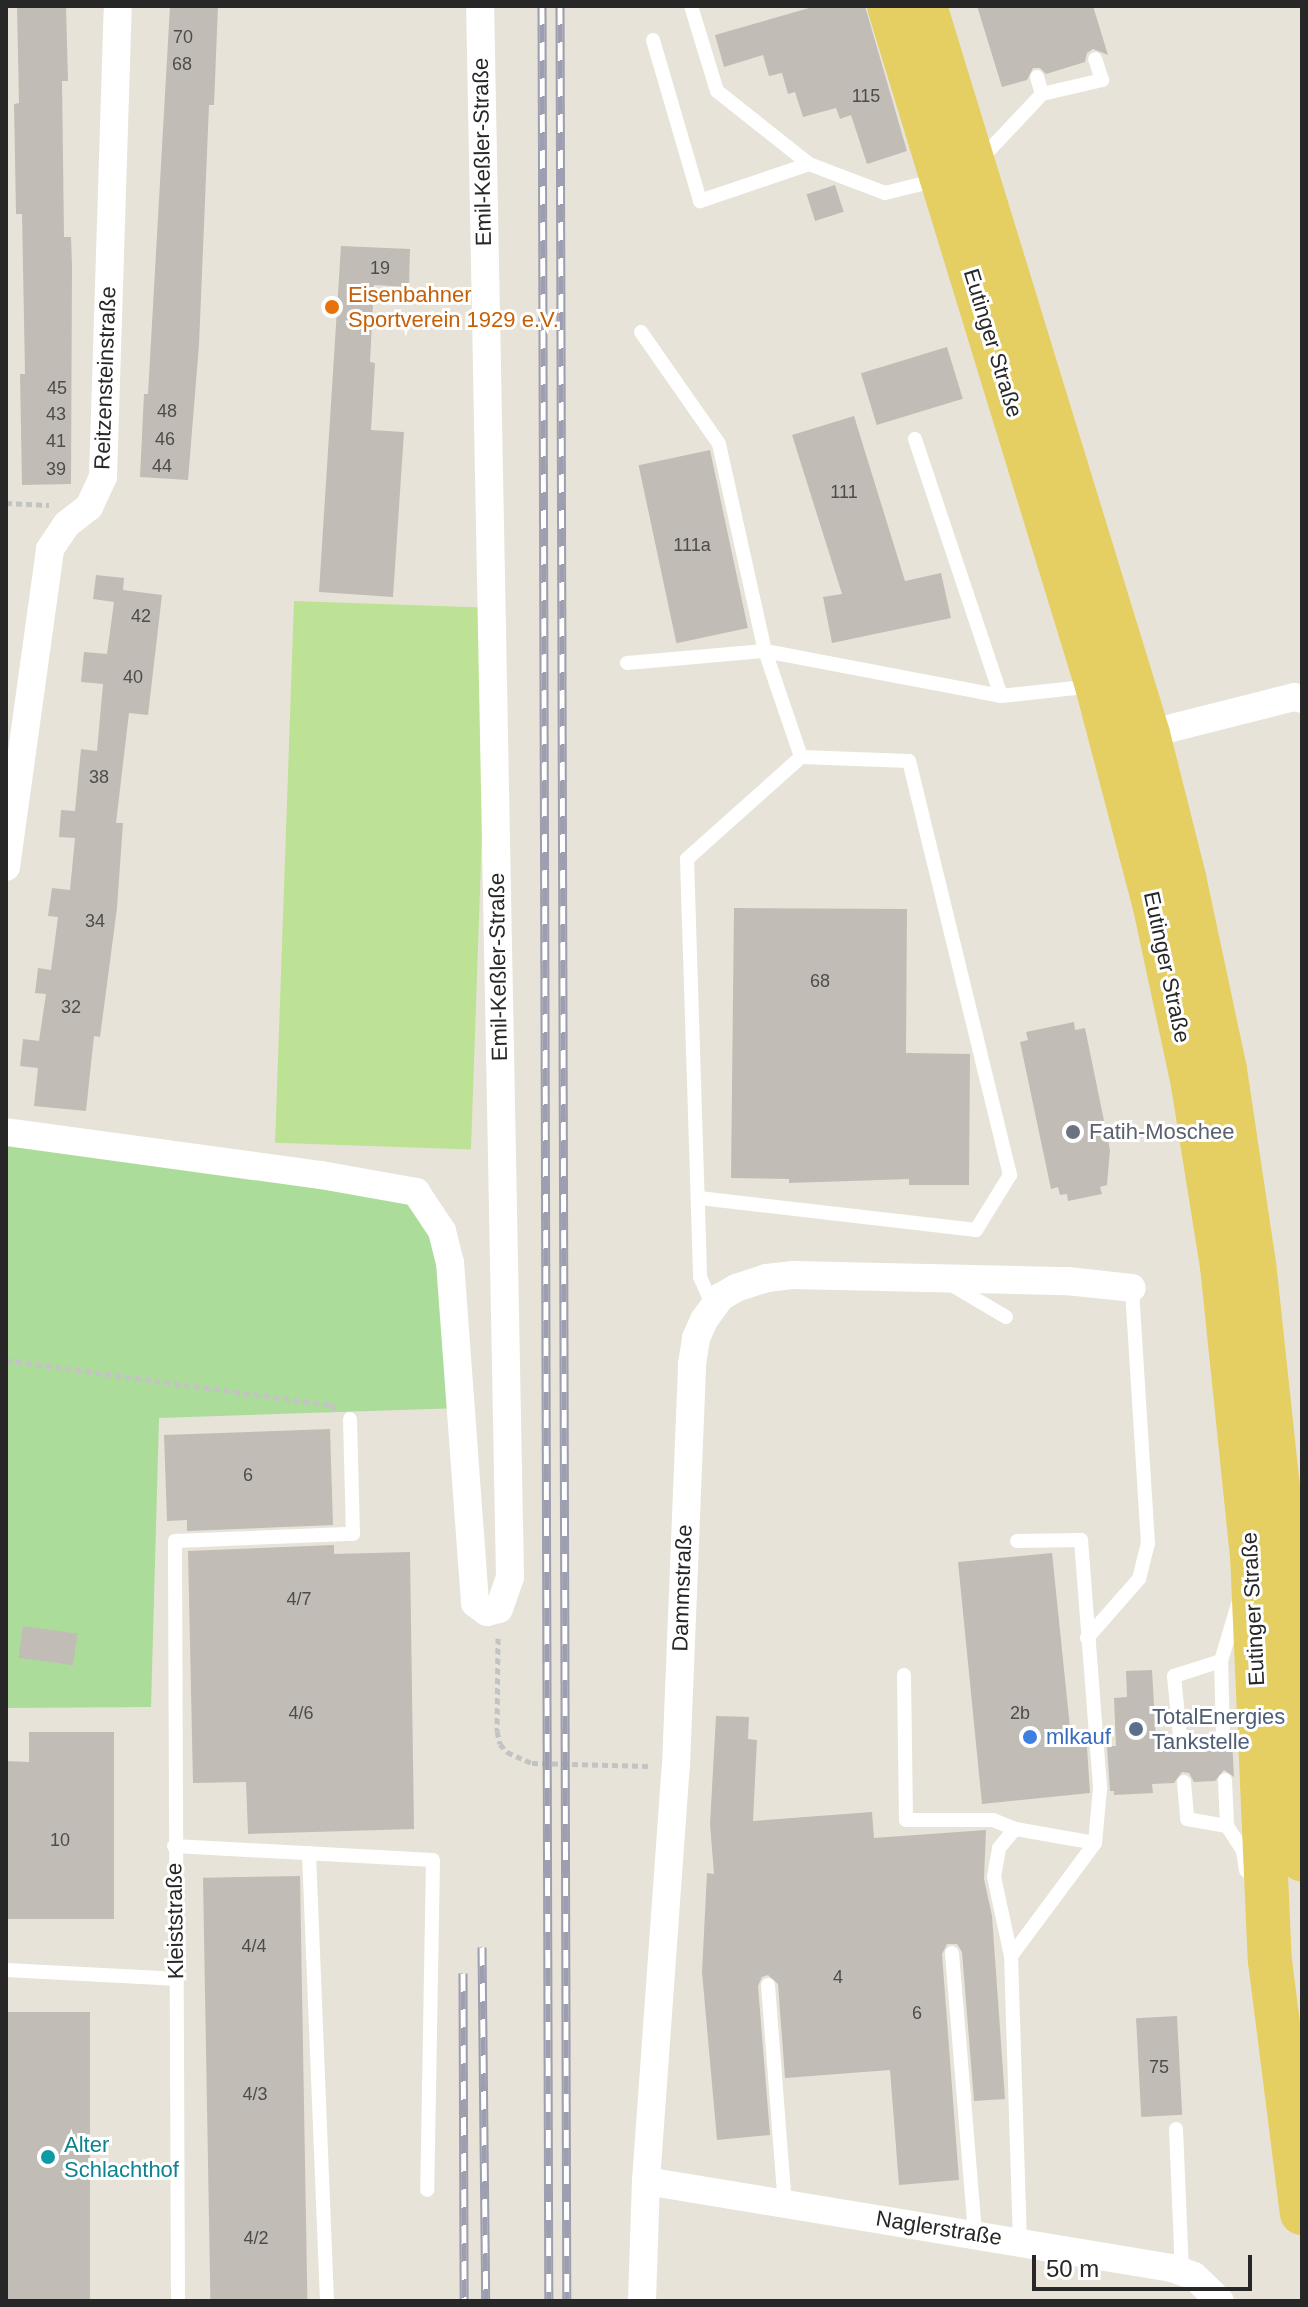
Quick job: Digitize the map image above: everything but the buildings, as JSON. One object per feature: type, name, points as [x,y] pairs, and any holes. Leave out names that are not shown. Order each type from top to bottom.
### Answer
[{"type":"main road","name":"Eutinger Straße","points":[[889,6],[958,174],[1148,734],[1184,877],[1241,1162],[1286,1564],[1302,1860]]},
{"type":"main road","name":"Eutinger Straße","points":[[925,6],[958,174],[1155,907],[1193,1085],[1222,1266],[1252,1554],[1286,1960],[1281,2056],[1302,2213]]},
{"type":"street","name":"Emil-Keßler-Straße","points":[[480,6],[475,134],[510,1577],[499,1609]]},
{"type":"street","name":"Reitzensteinstraße","points":[[6,867],[50,549],[67,524],[89,507],[103,477],[118,11]]},
{"type":"street","points":[[1148,734],[1294,697],[1302,699]]},
{"type":"street","points":[[6,1132],[321,1175],[416,1192],[442,1231],[450,1262],[475,1603],[487,1612],[499,1609]]},
{"type":"street","points":[[713,1306],[736,1288],[766,1278],[939,1277],[1067,1281],[1132,1288]]},
{"type":"street","name":"Dammstraße","points":[[642,2301],[646,2181],[676,1766],[692,1364],[696,1338],[713,1306]]},
{"type":"street","name":"Naglerstraße","points":[[646,2181],[975,2233],[1182,2272],[1203,2282],[1220,2301]]},
{"type":"lane","points":[[691,6],[717,91],[809,164],[885,193],[958,174],[1042,94],[1102,80],[1095,59]]},
{"type":"lane","points":[[653,40],[700,201],[809,164]]},
{"type":"lane","points":[[1037,77],[1042,94]]},
{"type":"lane","points":[[641,332],[719,444],[765,651],[801,757]]},
{"type":"lane","points":[[915,439],[1001,696]]},
{"type":"lane","points":[[627,663],[765,651],[1001,696],[1097,686]]},
{"type":"lane","points":[[699,1198],[976,1230],[1010,1175],[909,761],[801,757],[687,859],[700,1277],[713,1306]]},
{"type":"lane","points":[[939,1277],[1006,1317]]},
{"type":"lane","points":[[1087,1638],[1139,1579],[1148,1544],[1132,1288]]},
{"type":"lane","points":[[1267,1384],[1292,1470]]},
{"type":"lane","name":"Kleiststraße","points":[[178,2301],[175,1541],[353,1534],[350,1419]]},
{"type":"lane","points":[[1011,1956],[1095,1843],[1100,1789],[1081,1540],[1017,1541]]},
{"type":"lane","points":[[1223,1735],[1221,1661],[1252,1554]]},
{"type":"lane","points":[[1180,1737],[1174,1676],[1221,1661]]},
{"type":"lane","points":[[904,1675],[906,1820],[993,1820],[1015,1829],[1095,1843]]},
{"type":"lane","points":[[1225,1780],[1227,1826],[1243,1851],[1253,1906],[1265,2026],[1281,2056]]},
{"type":"lane","points":[[1184,1782],[1187,1819],[1227,1826]]},
{"type":"lane","points":[[1015,1829],[999,1848],[994,1877],[1011,1956],[1020,2241]]},
{"type":"lane","points":[[174,1846],[433,1860],[427,2190]]},
{"type":"lane","points":[[309,1853],[327,2301]]},
{"type":"lane","points":[[952,1953],[975,2233]]},
{"type":"lane","points":[[6,1970],[175,1979]]},
{"type":"lane","points":[[768,1985],[785,2204]]},
{"type":"lane","points":[[1176,2129],[1182,2272]]},
{"type":"path","points":[[6,1360],[331,1405],[350,1419]]},
{"type":"path","points":[[499,1609],[497,1731],[500,1744],[507,1752],[532,1763],[676,1766]]},
{"type":"green space","points":[[294,601],[490,608],[471,1150],[275,1143]]},
{"type":"green space","points":[[6,1138],[416,1192],[442,1231],[462,1408],[159,1418],[151,1707],[6,1708]]},
{"type":"railway","points":[[542,6],[549,2301]]},
{"type":"railway","points":[[560,6],[567,2301]]},
{"type":"railway","points":[[482,1947],[486,2301]]},
{"type":"railway","points":[[463,1973],[464,2301]]},
{"type":"place","name":"Eisenbahner Sportverein 1929 e.V.","points":[[332,307]]},
{"type":"place","name":"Fatih-Moschee","points":[[1073,1132]]},
{"type":"place","name":"TotalEnergies Tankstelle","points":[[1136,1729]]},
{"type":"place","name":"mlkauf","points":[[1030,1737]]},
{"type":"place","name":"Alter Schlachthof","points":[[48,2157]]}]
